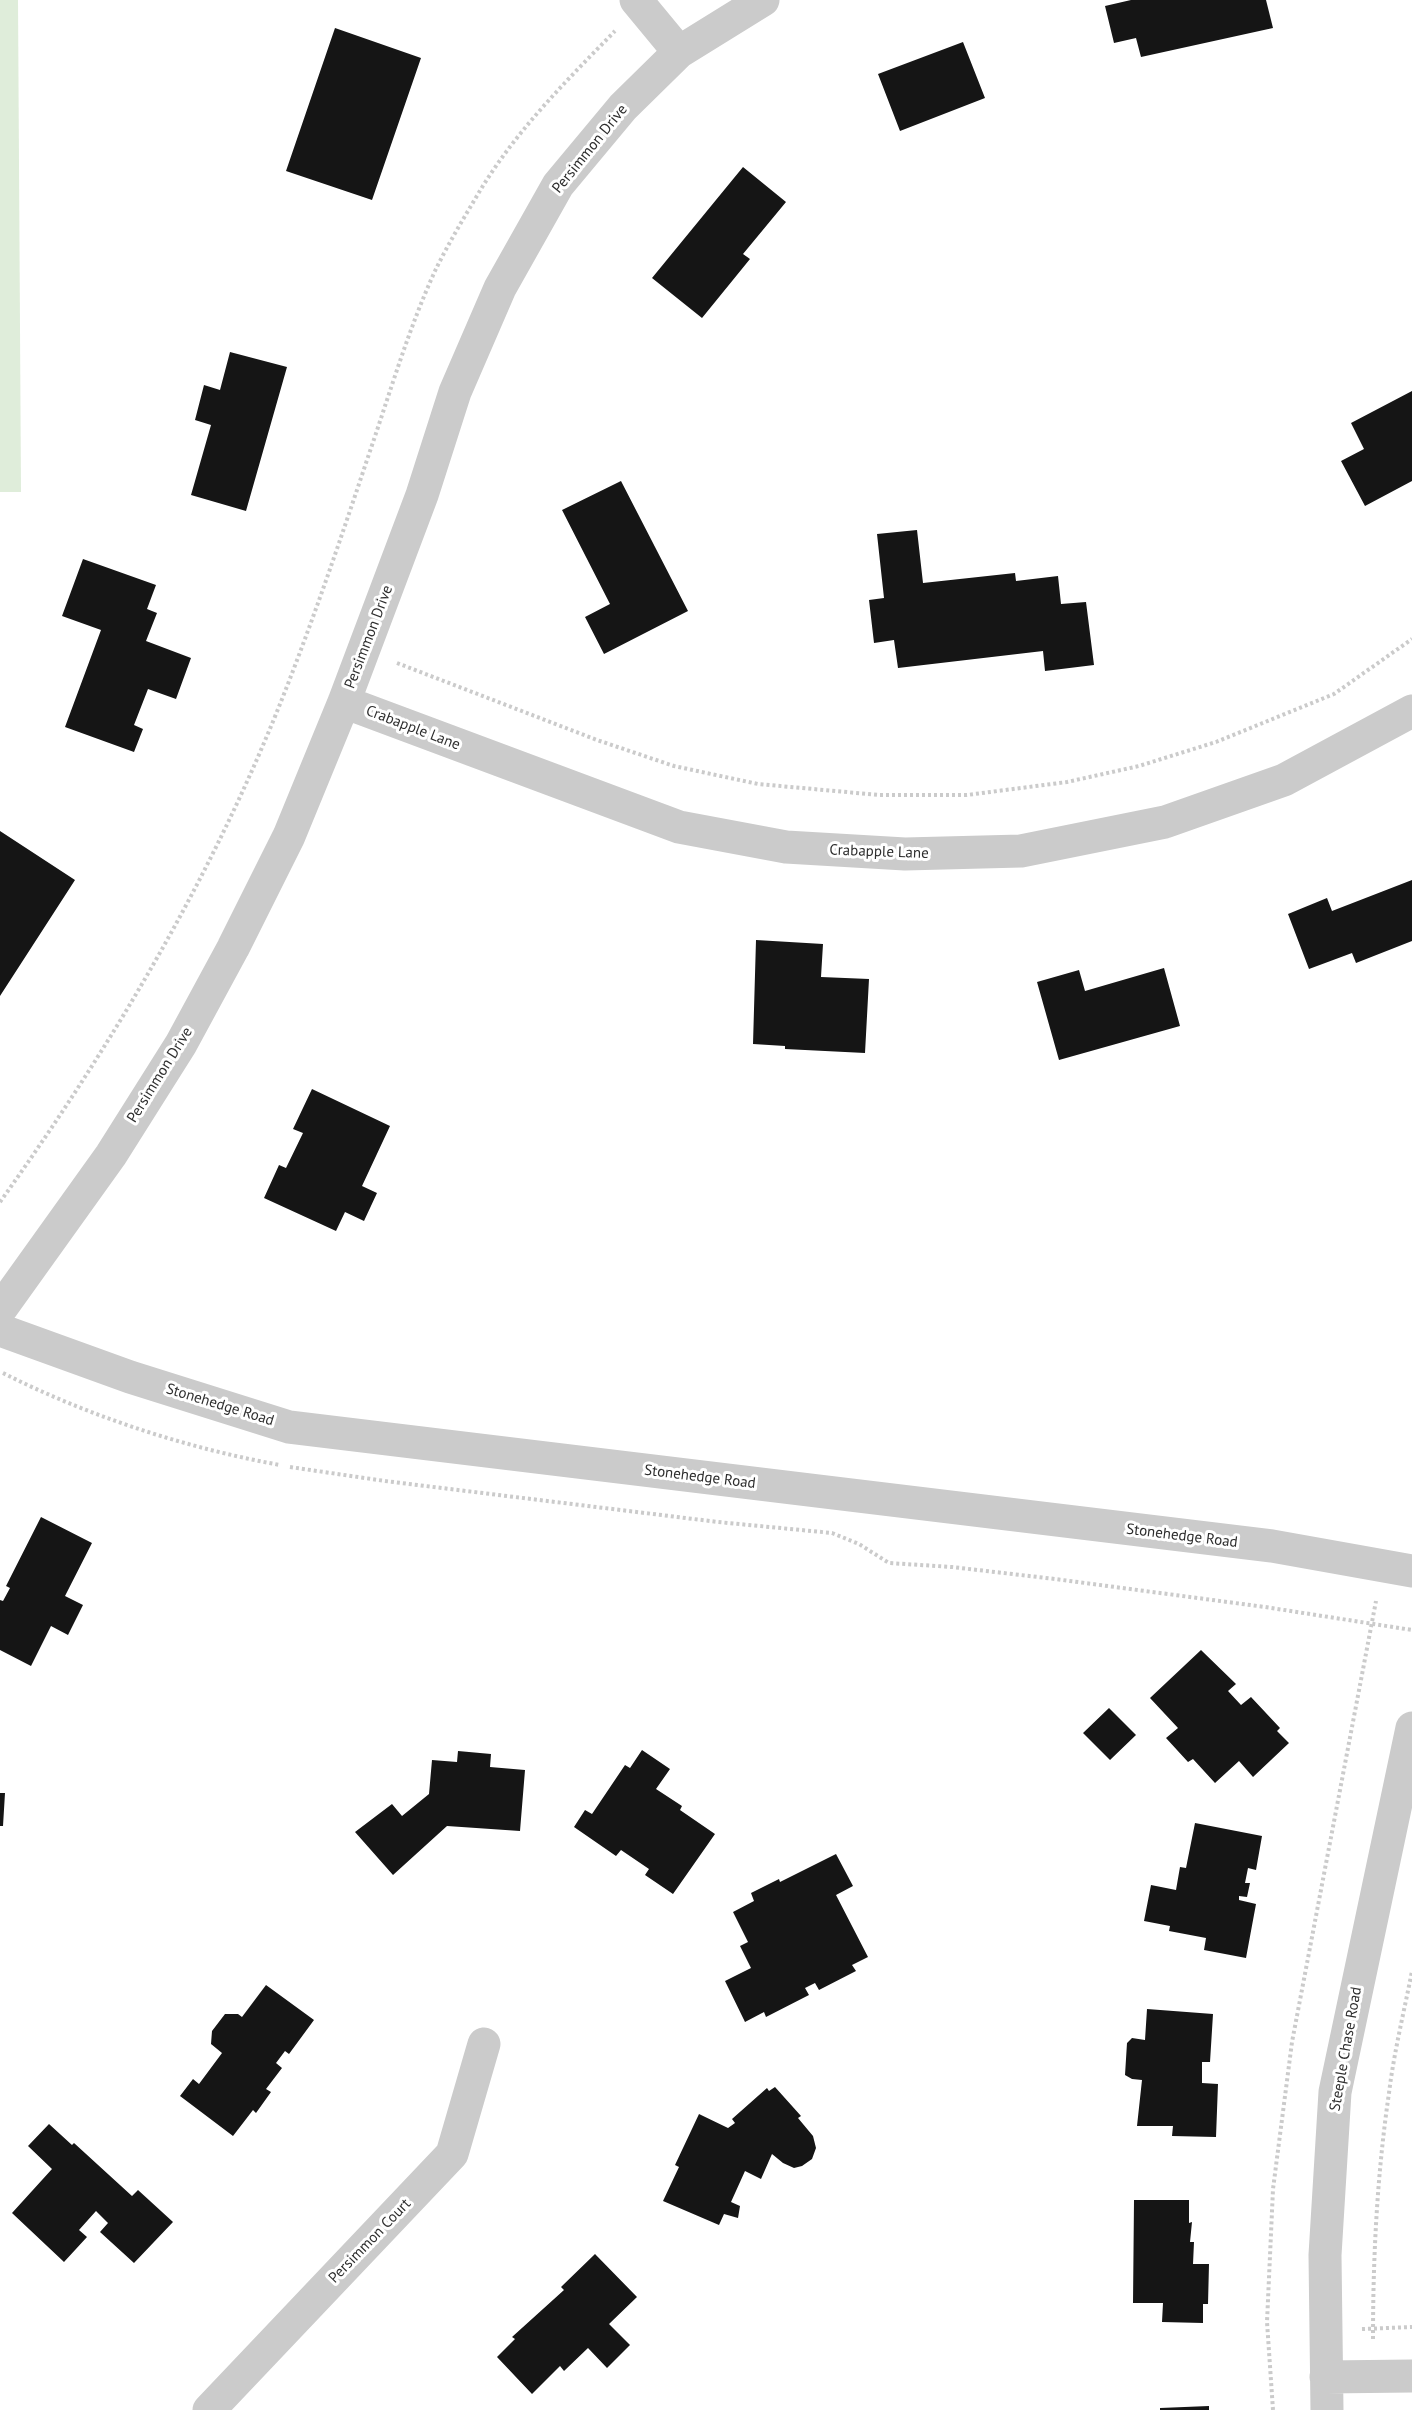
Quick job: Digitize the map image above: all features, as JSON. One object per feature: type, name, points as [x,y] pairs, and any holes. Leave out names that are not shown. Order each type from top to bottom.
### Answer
[{"type":"street","name":"Persimmon Drive","points":[[0,1310],[111,1155],[181,1044],[233,948],[289,836],[344,702],[422,495],[454,392],[500,288],[558,184],[623,107],[679,52],[763,0]]},
{"type":"street","points":[[638,3],[679,52]]},
{"type":"street","name":"Crabapple Lane","points":[[344,702],[679,827],[786,848],[905,854],[1021,851],[1165,822],[1284,780],[1412,711]]},
{"type":"street","name":"Stonehedge Road","points":[[0,1330],[130,1377],[289,1427],[1272,1546],[1412,1571]]},
{"type":"street","name":"Steeple Chase Road","points":[[1327,2410],[1324,2255],[1335,2092],[1412,1728]]},
{"type":"street","name":"Persimmon Court","points":[[209,2410],[452,2154],[484,2044]]},
{"type":"street","points":[[1326,2377],[1412,2376]]},
{"type":"path","points":[[0,1202],[92,1067],[157,957],[221,839],[283,696],[333,561],[406,345],[436,271],[482,187],[534,115],[638,3]]},
{"type":"path","points":[[387,659],[597,740],[674,766],[758,784],[879,795],[967,795],[1067,782],[1139,766],[1216,742],[1334,694],[1412,639]]},
{"type":"path","points":[[0,1371],[44,1393],[104,1417],[247,1459],[385,1481],[718,1522],[832,1533],[859,1544],[889,1563],[952,1567],[1054,1579],[1412,1630]]},
{"type":"path","points":[[1273,2410],[1267,2322],[1273,2189],[1292,2042],[1377,1594]]},
{"type":"path","points":[[1373,2340],[1374,2234],[1380,2168],[1389,2092],[1412,1971]]},
{"type":"path","points":[[1353,2330],[1412,2327]]},
{"type":"green space","points":[[0,0],[18,0],[21,492],[0,492]]},
{"type":"building","points":[[1131,0],[1266,0],[1273,28],[1141,57],[1136,38],[1114,43],[1105,6]]},
{"type":"building","points":[[335,28],[421,58],[372,200],[286,171]]},
{"type":"building","points":[[963,42],[985,98],[900,131],[878,74]]},
{"type":"building","points":[[743,167],[786,202],[743,254],[750,259],[702,318],[652,278]]},
{"type":"building","points":[[230,352],[287,367],[246,511],[191,495],[211,425],[195,420],[204,385],[220,390]]},
{"type":"building","points":[[1412,391],[1412,481],[1365,506],[1341,461],[1364,449],[1351,423]]},
{"type":"building","points":[[621,481],[688,611],[604,654],[585,617],[610,604],[562,510]]},
{"type":"building","points":[[917,530],[923,583],[1015,573],[1016,581],[1058,576],[1061,604],[1086,602],[1094,665],[1045,671],[1043,651],[898,668],[894,640],[874,643],[869,600],[884,598],[877,534]]},
{"type":"building","points":[[83,559],[156,585],[147,609],[157,613],[146,641],[191,658],[176,699],[148,689],[134,725],[143,729],[134,752],[65,727],[101,630],[62,616]]},
{"type":"building","points":[[0,831],[75,880],[0,996]]},
{"type":"building","points":[[1412,880],[1412,941],[1356,963],[1352,953],[1309,969],[1288,914],[1327,898],[1332,911]]},
{"type":"building","points":[[756,940],[823,944],[821,977],[869,979],[865,1053],[785,1049],[785,1046],[753,1044]]},
{"type":"building","points":[[1164,968],[1180,1026],[1059,1060],[1037,982],[1079,970],[1085,991]]},
{"type":"building","points":[[312,1089],[390,1126],[362,1186],[377,1193],[364,1221],[345,1212],[336,1231],[264,1198],[279,1165],[286,1168],[303,1133],[293,1129]]},
{"type":"building","points":[[41,1517],[92,1543],[65,1596],[83,1605],[68,1635],[51,1626],[31,1666],[0,1650],[0,1600],[3,1601],[10,1588],[6,1586]]},
{"type":"building","points":[[1201,1650],[1236,1684],[1228,1691],[1241,1705],[1251,1697],[1280,1728],[1277,1731],[1289,1743],[1253,1777],[1239,1761],[1215,1783],[1193,1759],[1188,1762],[1166,1738],[1178,1728],[1150,1698]]},
{"type":"building","points":[[1109,1708],[1136,1735],[1110,1760],[1083,1733]]},
{"type":"building","points":[[642,1750],[670,1769],[656,1789],[682,1806],[680,1810],[715,1834],[673,1894],[645,1875],[649,1869],[621,1850],[616,1856],[574,1827],[585,1810],[592,1814],[625,1765],[630,1768]]},
{"type":"building","points":[[458,1751],[491,1754],[490,1767],[525,1770],[520,1831],[447,1826],[393,1875],[355,1832],[392,1804],[402,1816],[429,1794],[432,1760],[457,1762]]},
{"type":"building","points":[[0,1793],[5,1793],[3,1826],[0,1826]]},
{"type":"building","points":[[1195,1823],[1262,1836],[1256,1870],[1248,1868],[1245,1883],[1250,1883],[1247,1897],[1239,1896],[1239,1900],[1256,1904],[1246,1958],[1204,1950],[1206,1938],[1169,1931],[1170,1926],[1144,1921],[1151,1885],[1176,1890],[1180,1867],[1186,1868]]},
{"type":"building","points":[[836,1854],[853,1886],[836,1895],[868,1957],[852,1965],[856,1971],[819,1990],[815,1983],[805,1988],[809,1995],[766,2017],[764,2012],[745,2022],[725,1981],[751,1968],[740,1946],[748,1942],[733,1912],[754,1901],[751,1893],[779,1879],[780,1882]]},
{"type":"building","points":[[266,1985],[314,2020],[289,2054],[285,2051],[276,2063],[282,2068],[266,2089],[271,2092],[256,2113],[253,2110],[233,2136],[180,2096],[193,2079],[199,2084],[222,2053],[211,2044],[212,2031],[225,2014],[238,2014],[242,2017]]},
{"type":"building","points":[[1147,2009],[1213,2014],[1210,2062],[1202,2062],[1202,2083],[1218,2084],[1216,2137],[1172,2136],[1173,2126],[1137,2126],[1142,2080],[1132,2079],[1125,2075],[1127,2043],[1132,2038],[1145,2040]]},
{"type":"building","points":[[775,2087],[801,2116],[798,2118],[813,2136],[816,2148],[812,2159],[794,2168],[772,2154],[761,2179],[745,2171],[731,2202],[740,2206],[738,2218],[724,2214],[719,2225],[663,2201],[679,2167],[675,2165],[699,2114],[728,2128],[735,2123],[732,2119],[767,2088],[769,2091]]},
{"type":"building","points":[[49,2124],[72,2145],[74,2143],[132,2196],[138,2190],[173,2222],[134,2263],[100,2232],[108,2223],[96,2211],[79,2230],[87,2237],[64,2262],[12,2213],[52,2169],[28,2146]]},
{"type":"building","points":[[1134,2200],[1189,2200],[1189,2223],[1192,2222],[1190,2242],[1194,2242],[1193,2264],[1209,2264],[1208,2304],[1203,2304],[1203,2323],[1162,2322],[1163,2303],[1133,2303]]},
{"type":"building","points":[[595,2254],[637,2297],[609,2324],[630,2345],[607,2368],[588,2348],[564,2371],[560,2366],[532,2394],[497,2357],[515,2339],[512,2337],[564,2290],[561,2287]]},
{"type":"building","points":[[1209,2406],[1209,2410],[1160,2410],[1160,2408]]}]
